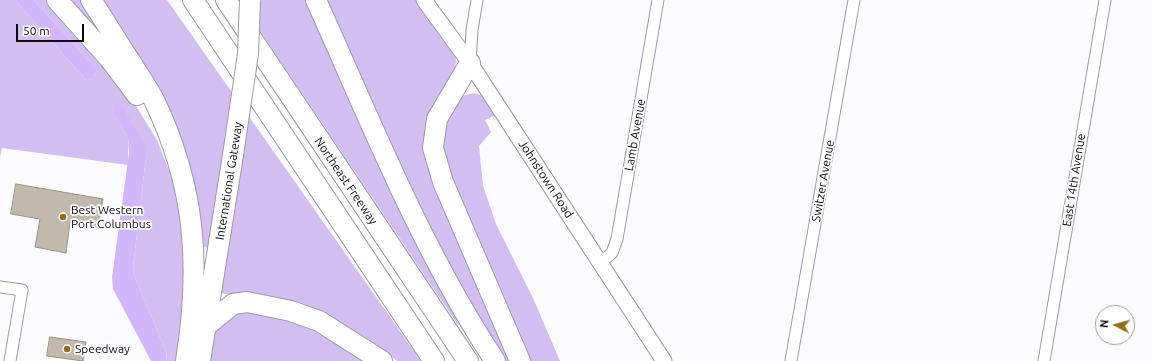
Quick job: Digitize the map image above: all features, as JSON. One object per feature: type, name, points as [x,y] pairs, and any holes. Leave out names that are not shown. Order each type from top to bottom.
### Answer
[{"type":"highway","points":[[56,0],[134,89],[173,163],[189,206]]},
{"type":"highway","points":[[91,0],[154,100],[178,161],[189,206],[195,257],[190,336],[186,361]]},
{"type":"highway","points":[[180,0],[238,68]]},
{"type":"highway","points":[[194,0],[434,361]]},
{"type":"highway","name":"Northeast Freeway","points":[[226,0],[468,361]]},
{"type":"highway","name":"International Gateway","points":[[200,361],[248,54],[250,0]]},
{"type":"highway","points":[[316,0],[412,213],[459,301],[495,361]]},
{"type":"highway","points":[[470,62],[437,119],[433,148],[443,182],[520,361]]},
{"type":"highway","points":[[206,326],[232,304],[247,302],[290,311],[319,321],[382,361]]},
{"type":"main road","name":"Johnstown Road","points":[[424,0],[470,62],[664,361]]},
{"type":"street","points":[[470,62],[472,30],[477,0]]},
{"type":"street","name":"Lamb Avenue","points":[[600,263],[612,253],[617,239],[658,0]]},
{"type":"street","name":"Switzer Avenue","points":[[791,361],[854,0]]},
{"type":"street","name":"East 14th Avenue","points":[[1044,361],[1105,0]]},
{"type":"street","points":[[0,287],[22,290],[10,361]]},
{"type":"shaded area","points":[[0,0],[15,0],[86,80],[95,74],[95,68],[34,0],[46,0],[133,101],[157,140],[175,186],[185,229],[186,274],[182,328],[176,361],[167,361],[166,352],[134,275],[133,267],[146,157],[115,106],[115,113],[128,138],[128,165],[2,148],[0,157]]},
{"type":"shaded area","points":[[15,0],[34,0],[96,69],[93,76],[86,80]]},
{"type":"shaded area","points":[[62,0],[82,0],[129,71]]},
{"type":"shaded area","points":[[96,0],[167,0],[421,361],[397,361],[386,352],[290,303],[220,293],[243,154],[229,134],[210,248],[201,247],[198,207]]},
{"type":"shaded area","points":[[239,0],[251,0],[260,13],[259,0],[312,0],[464,321],[458,325]]},
{"type":"shaded area","points":[[323,0],[417,0],[456,58],[455,74],[429,122],[515,361],[500,361],[446,268]]},
{"type":"shaded area","points":[[473,93],[481,95],[496,115],[485,120],[491,132],[479,146],[483,186],[496,224],[533,298],[560,361],[529,361],[451,185],[440,134],[462,96]]},
{"type":"shaded area","points":[[119,104],[122,106],[144,144],[146,157],[133,267],[134,275],[166,352],[167,361],[151,361],[113,289],[112,277],[129,153],[128,138],[115,114],[115,106]]},
{"type":"shaded area","points":[[242,310],[275,314],[322,330],[374,361],[208,361],[214,331],[217,325]]},
{"type":"building","name":"Best Western Port Columbus","points":[[16,184],[103,199],[98,227],[70,222],[66,253],[35,247],[40,219],[11,214]]},
{"type":"building","name":"Speedway","points":[[50,337],[86,342],[83,361],[47,356]]},
{"type":"place","name":"Best Western Port Columbus","points":[[63,217]]},
{"type":"place","name":"Speedway","points":[[67,349]]}]
